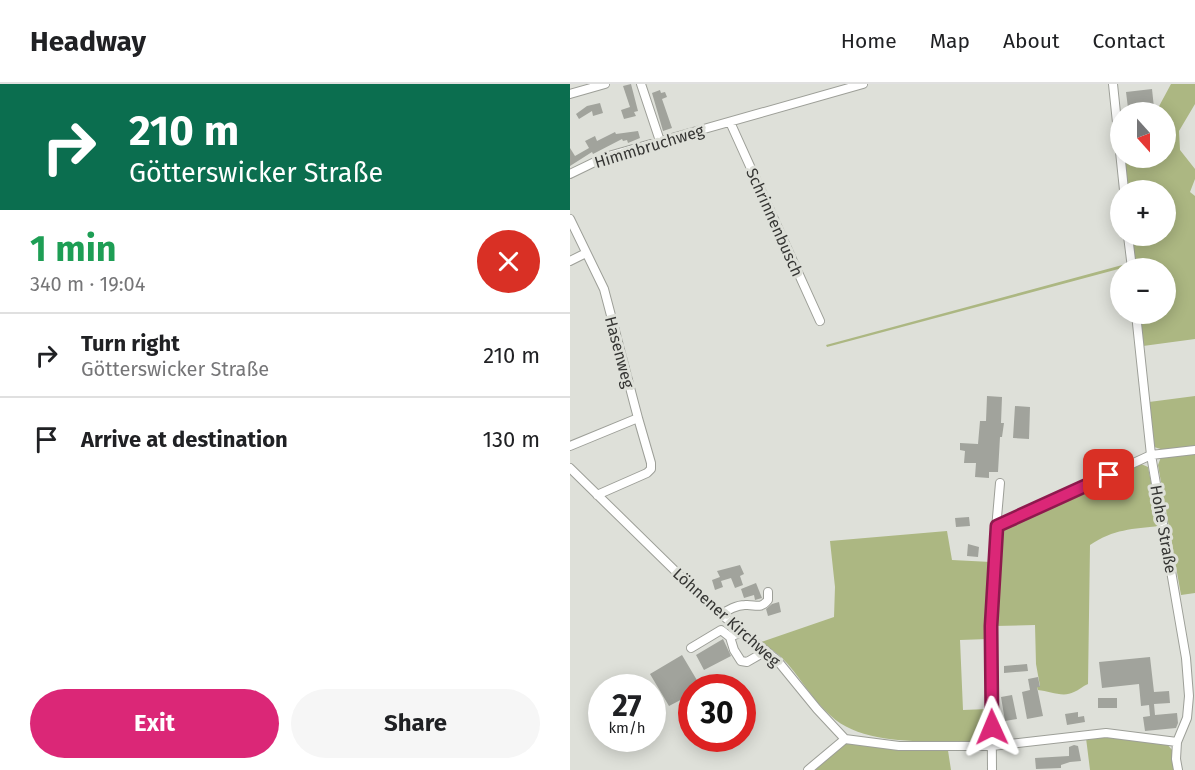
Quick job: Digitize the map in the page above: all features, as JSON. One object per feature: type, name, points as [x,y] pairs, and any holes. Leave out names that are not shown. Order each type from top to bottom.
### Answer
[{"type":"street","points":[[570,94],[604,84]]},
{"type":"street","points":[[641,84],[660,141]]},
{"type":"street","name":"Himmbruchweg","points":[[570,174],[605,157],[864,84]]},
{"type":"street","points":[[1113,84],[1123,180]]},
{"type":"street","name":"Schrinnenbusch","points":[[730,122],[820,321]]},
{"type":"street","name":"Hasenweg","points":[[570,219],[604,290],[651,464],[651,469],[647,473],[597,495]]},
{"type":"street","points":[[570,261],[586,253]]},
{"type":"street","name":"Hohe Straße","points":[[1137,324],[1151,455],[1186,658],[1189,696],[1187,718],[1177,742]]},
{"type":"street","points":[[570,446],[638,418]]},
{"type":"street","points":[[997,526],[1151,455],[1195,450]]},
{"type":"street","name":"Löhnener Kirchweg","points":[[570,468],[721,615],[766,651],[845,739]]},
{"type":"street","points":[[992,770],[990,639],[1000,483]]},
{"type":"street","points":[[721,615],[743,605],[758,607],[764,605],[768,600],[768,592]]},
{"type":"street","points":[[691,648],[721,630],[730,637],[741,661],[747,662],[766,651]]},
{"type":"street","points":[[730,637],[742,632]]},
{"type":"street","points":[[808,770],[845,739],[899,746],[992,746],[1106,733],[1177,742],[1178,770]]},
{"type":"green space","points":[[1171,84],[1195,84],[1195,104],[1179,131],[1180,150],[1195,169],[1195,179],[1190,192],[1195,196],[1195,339],[1143,346],[1140,324],[1176,324],[1176,258],[1133,258],[1132,246],[1176,246],[1176,180],[1125,180],[1123,168],[1176,168],[1176,102],[1161,102]]},
{"type":"green space","points":[[1110,268],[1110,271],[827,347],[826,345]]},
{"type":"green space","points":[[1195,396],[1195,446],[1164,450],[1154,447],[1149,402]]},
{"type":"green space","points":[[1195,453],[1195,593],[1181,595],[1158,465],[1161,457]]},
{"type":"green space","points":[[1141,464],[1148,467],[1160,526],[1115,533],[1090,545],[1088,684],[1070,694],[1038,690],[1037,687],[1040,686],[1036,664],[1035,625],[995,626],[999,532],[1003,527]]},
{"type":"green space","points":[[947,531],[952,560],[991,562],[988,639],[960,640],[963,710],[988,709],[987,741],[883,738],[846,727],[824,709],[780,656],[761,642],[834,617],[835,587],[830,541]]},
{"type":"green space","points":[[1086,738],[1123,738],[1166,743],[1173,751],[1176,770],[1090,770]]},
{"type":"green space","points":[[853,742],[947,744],[951,770],[804,770],[838,745]]},
{"type":"building","points":[[631,84],[638,111],[634,112],[636,116],[624,119],[621,110],[630,107],[623,86]]},
{"type":"building","points":[[1152,89],[1153,102],[1127,102],[1126,92]]},
{"type":"building","points":[[660,90],[661,93],[665,92],[667,97],[662,99],[672,128],[663,131],[652,93]]},
{"type":"building","points":[[600,103],[603,113],[593,116],[592,111],[579,119],[576,114],[587,106]]},
{"type":"building","points":[[638,131],[640,138],[628,143],[627,140],[622,139],[593,154],[592,152],[570,166],[570,148],[575,156],[589,148],[585,141],[595,136],[597,141],[615,132],[616,134]]},
{"type":"building","points":[[987,396],[1002,397],[1001,423],[1004,423],[1002,437],[1000,437],[998,472],[989,472],[989,478],[975,477],[976,463],[964,463],[965,451],[960,450],[960,443],[978,444],[980,421],[986,421]]},
{"type":"building","points":[[1015,406],[1030,407],[1029,439],[1013,438]]},
{"type":"building","points":[[969,517],[970,526],[956,527],[955,518]]},
{"type":"building","points":[[968,544],[979,547],[978,557],[967,556]]},
{"type":"building","points":[[740,565],[744,574],[740,576],[743,585],[735,588],[731,578],[721,581],[723,587],[715,590],[712,580],[720,577],[717,571]]},
{"type":"building","points":[[756,583],[762,598],[755,600],[754,595],[744,598],[741,589]]},
{"type":"building","points":[[779,602],[781,612],[768,616],[766,609]]},
{"type":"building","points":[[723,639],[731,656],[704,670],[696,655]]},
{"type":"building","points":[[682,655],[693,674],[678,674],[678,701],[669,706],[666,701],[666,674],[650,674]]},
{"type":"building","points":[[1150,657],[1154,692],[1169,691],[1170,703],[1154,704],[1155,715],[1177,713],[1176,728],[1145,731],[1143,717],[1150,716],[1149,705],[1141,706],[1139,684],[1102,688],[1099,662]]},
{"type":"building","points":[[1027,664],[1028,671],[1004,673],[1004,666]]},
{"type":"building","points":[[1038,677],[1040,687],[1037,687],[1043,716],[1027,719],[1022,692],[1030,690],[1028,679]]},
{"type":"building","points":[[1012,695],[1017,719],[1005,721],[1001,697]]},
{"type":"building","points":[[1098,698],[1117,698],[1117,708],[1098,708]]},
{"type":"building","points":[[1078,712],[1078,717],[1084,716],[1085,722],[1067,725],[1065,714]]},
{"type":"building","points":[[1078,746],[1081,761],[1061,765],[1061,768],[1036,769],[1035,758],[1069,756],[1069,747]]},
{"type":"route","points":[[992,727],[990,639],[997,526],[1109,475]]}]
